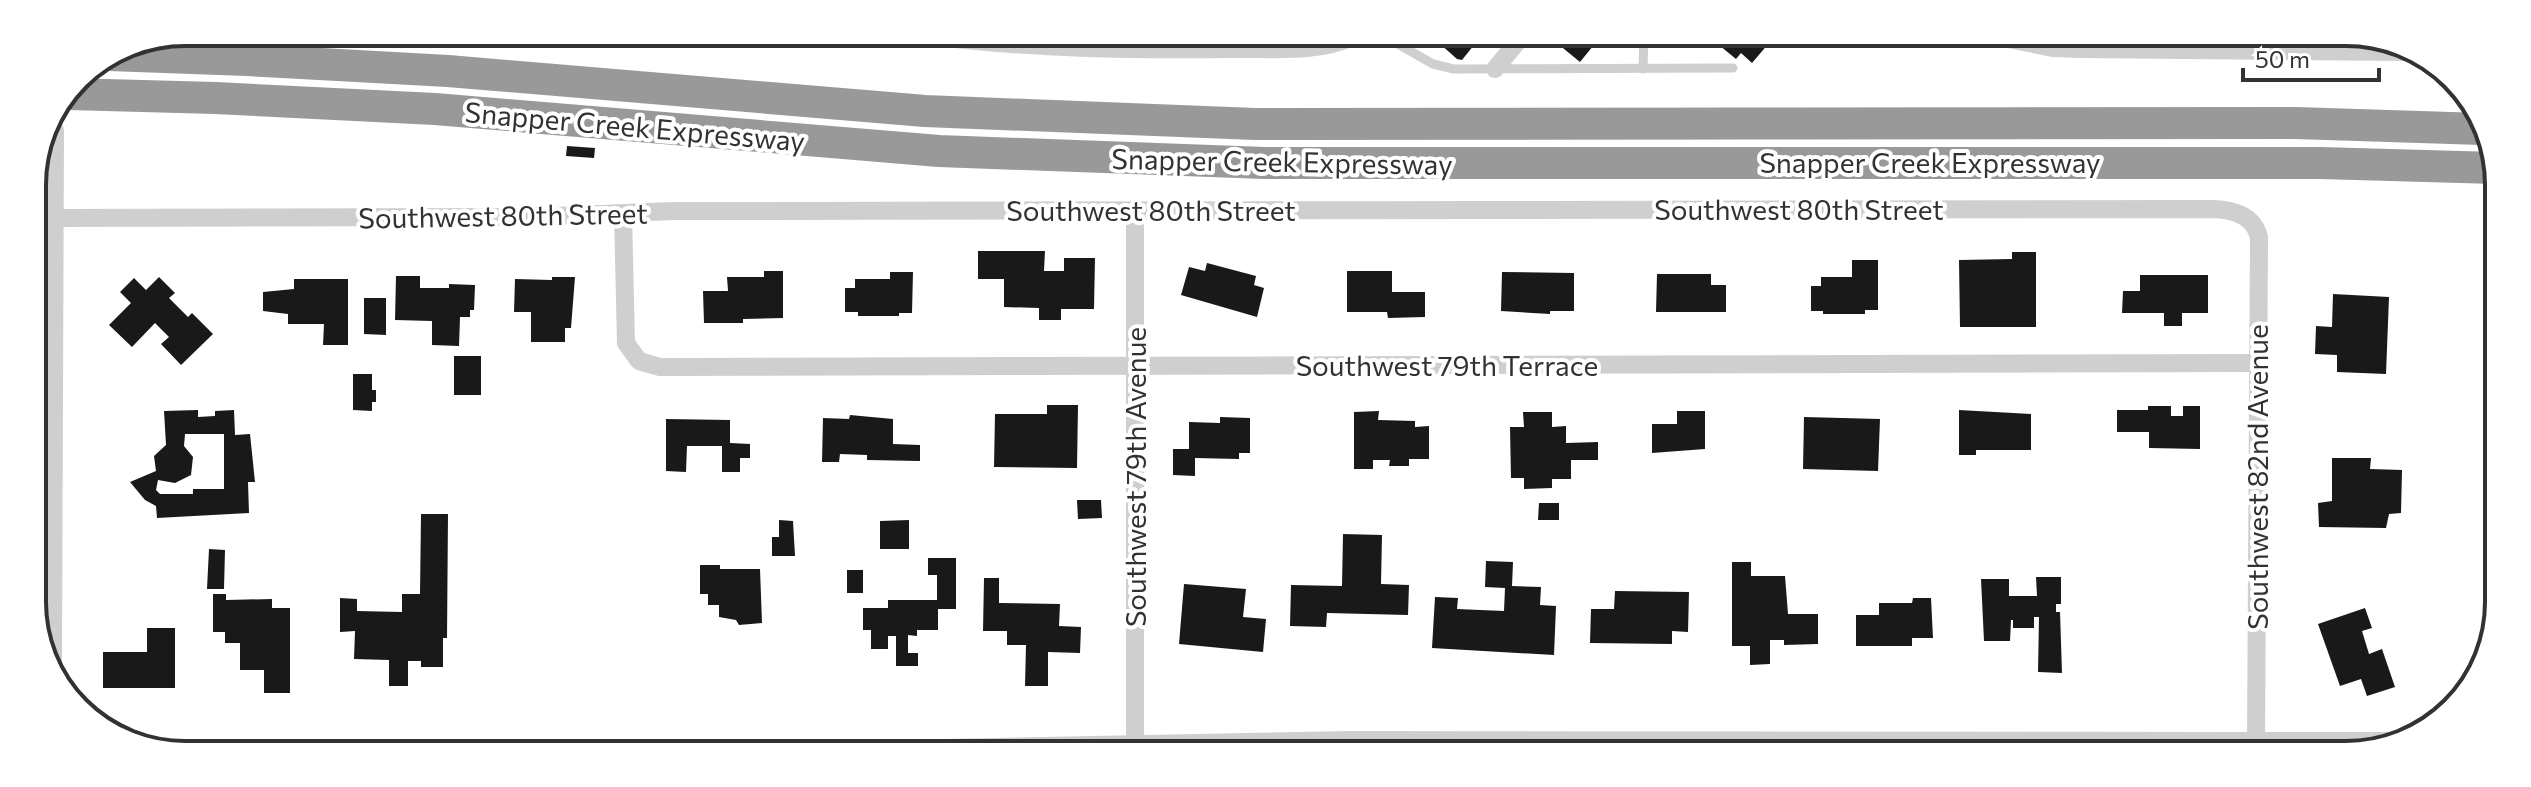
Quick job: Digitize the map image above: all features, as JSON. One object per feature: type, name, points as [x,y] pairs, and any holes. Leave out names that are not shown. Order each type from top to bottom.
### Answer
[{"type":"highway","name":"Snapper Creek Expressway","points":[[135,56],[381,67],[849,106],[1136,121],[1255,124],[2295,123],[2472,129]]},
{"type":"highway","name":"Snapper Creek Expressway","points":[[81,94],[435,109],[872,146],[1135,160],[1311,163],[2291,163],[2483,168]]},
{"type":"street","points":[[1495,69],[1514,46]]},
{"type":"street","points":[[51,636],[53,146]]},
{"type":"street","name":"Southwest 80th Street","points":[[52,218],[528,217],[673,211],[2213,209],[2233,211],[2248,218]]},
{"type":"street","name":"Southwest 79th Avenue","points":[[1135,210],[1135,741]]},
{"type":"street","name":"Southwest 79th Terrace","points":[[623,214],[624,331],[628,348],[639,361],[668,368],[2256,363]]},
{"type":"street","name":"Southwest 82nd Avenue","points":[[2248,218],[2256,226],[2259,237],[2256,741]]},
{"type":"street","points":[[2256,741],[2355,741]]},
{"type":"lane","points":[[1400,46],[1444,67],[1733,68]]},
{"type":"lane","points":[[1643,69],[1644,46]]},
{"type":"building","points":[[1442,46],[1473,46],[1462,60]]},
{"type":"building","points":[[1560,46],[1593,46],[1580,62]]},
{"type":"building","points":[[1720,46],[1766,46],[1752,63],[1741,53],[1736,59]]},
{"type":"building","points":[[567,146],[595,148],[594,158],[566,156]]},
{"type":"building","points":[[978,251],[1045,251],[1044,271],[1064,271],[1064,258],[1095,258],[1094,309],[1061,309],[1061,320],[1039,320],[1039,308],[1004,307],[1004,279],[978,279]]},
{"type":"building","points":[[2012,252],[2036,252],[2036,327],[1960,327],[1959,260],[2012,259]]},
{"type":"building","points":[[1852,260],[1878,260],[1878,310],[1865,310],[1865,314],[1811,311],[1811,286],[1821,286],[1821,277],[1852,277]]},
{"type":"building","points":[[1207,263],[1256,276],[1254,285],[1264,288],[1257,317],[1181,295],[1189,267],[1205,271]]},
{"type":"building","points":[[764,271],[783,271],[783,318],[743,319],[743,323],[704,323],[703,291],[728,291],[727,277],[764,277]]},
{"type":"building","points":[[1347,271],[1392,271],[1392,292],[1425,292],[1425,317],[1388,318],[1387,312],[1347,312]]},
{"type":"building","points":[[890,272],[913,272],[912,313],[858,316],[858,312],[845,312],[845,288],[855,288],[855,279],[890,279]]},
{"type":"building","points":[[1502,272],[1574,273],[1574,311],[1550,311],[1550,314],[1501,311]]},
{"type":"building","points":[[1657,274],[1711,274],[1711,285],[1726,285],[1726,312],[1656,312]]},
{"type":"building","points":[[2140,275],[2208,275],[2208,313],[2182,313],[2182,326],[2164,326],[2164,313],[2122,313],[2123,291],[2140,291]]},
{"type":"building","points":[[396,276],[420,276],[420,288],[449,288],[449,284],[475,285],[474,310],[470,310],[470,317],[460,317],[459,346],[432,345],[432,321],[395,320]]},
{"type":"building","points":[[159,277],[175,293],[169,298],[188,317],[192,313],[213,334],[181,365],[161,344],[169,337],[155,323],[132,347],[109,325],[131,303],[120,292],[134,278],[146,290]]},
{"type":"building","points":[[552,277],[575,277],[571,328],[565,328],[565,342],[531,342],[531,312],[514,312],[515,279],[552,280]]},
{"type":"building","points":[[294,279],[348,279],[348,345],[323,345],[324,324],[288,324],[288,314],[263,311],[263,292],[294,289]]},
{"type":"building","points":[[2333,294],[2389,297],[2386,374],[2337,372],[2337,355],[2315,354],[2316,326],[2332,327]]},
{"type":"building","points":[[364,298],[386,298],[386,335],[364,334]]},
{"type":"building","points":[[454,356],[481,356],[481,395],[454,395]]},
{"type":"building","points":[[353,374],[372,374],[376,402],[372,402],[372,411],[353,410]]},
{"type":"building","points":[[1047,405],[1078,405],[1077,468],[994,467],[995,414],[1047,414]]},
{"type":"building","points":[[2148,406],[2171,406],[2171,416],[2183,416],[2183,406],[2200,406],[2200,449],[2149,448],[2149,432],[2117,432],[2117,410],[2148,410]]},
{"type":"building","points":[[198,410],[198,417],[215,416],[215,411],[234,410],[235,435],[250,434],[255,482],[248,482],[249,513],[157,518],[156,506],[145,500],[130,482],[156,471],[154,456],[166,445],[164,411]],"holes":[[[185,434],[224,434],[224,489],[193,489],[193,494],[160,494],[156,490],[158,480],[175,483],[191,475],[193,457],[184,446]]]},
{"type":"building","points":[[1959,410],[2031,414],[2031,450],[1976,450],[1976,455],[1959,455]]},
{"type":"building","points":[[1379,411],[1378,420],[1415,421],[1415,427],[1429,426],[1429,459],[1409,459],[1409,466],[1389,466],[1390,460],[1373,460],[1373,469],[1354,469],[1354,412]]},
{"type":"building","points":[[1677,411],[1705,411],[1705,449],[1652,453],[1652,424],[1677,424]]},
{"type":"building","points":[[1523,412],[1552,412],[1552,427],[1566,426],[1566,443],[1598,442],[1598,460],[1571,460],[1571,479],[1552,479],[1552,488],[1524,489],[1524,478],[1511,478],[1510,427],[1524,427]]},
{"type":"building","points":[[850,415],[893,419],[893,444],[920,445],[920,461],[867,460],[867,455],[840,454],[839,462],[822,462],[823,418],[849,419]]},
{"type":"building","points":[[1220,417],[1250,418],[1250,453],[1239,453],[1239,459],[1195,458],[1195,476],[1173,475],[1173,449],[1189,449],[1189,422],[1220,423]]},
{"type":"building","points":[[1804,417],[1880,419],[1878,471],[1803,469]]},
{"type":"building","points":[[666,419],[730,420],[730,443],[750,444],[750,458],[740,458],[740,472],[722,472],[722,446],[687,446],[686,472],[666,471]]},
{"type":"building","points":[[2332,458],[2371,458],[2370,469],[2402,470],[2401,513],[2389,514],[2386,528],[2319,527],[2318,503],[2332,501]]},
{"type":"building","points":[[1077,500],[1101,500],[1102,518],[1078,519]]},
{"type":"building","points":[[1539,503],[1559,503],[1559,520],[1538,520]]},
{"type":"building","points":[[421,514],[448,514],[447,638],[443,638],[443,667],[421,667],[421,661],[408,661],[408,686],[389,686],[389,660],[354,659],[355,631],[340,632],[340,598],[357,599],[357,611],[402,612],[402,594],[420,594]]},
{"type":"building","points":[[779,520],[793,521],[795,556],[772,556],[772,537],[779,537]]},
{"type":"building","points":[[909,520],[909,549],[880,549],[880,521]]},
{"type":"building","points":[[1343,534],[1382,535],[1381,584],[1409,585],[1408,615],[1327,613],[1326,627],[1290,626],[1291,585],[1342,586]]},
{"type":"building","points":[[209,549],[225,550],[224,589],[207,589]]},
{"type":"building","points":[[928,558],[956,558],[956,609],[938,609],[938,630],[917,630],[917,636],[908,635],[908,653],[918,653],[918,666],[896,666],[896,636],[888,636],[888,649],[871,649],[871,630],[863,630],[863,608],[888,608],[888,600],[937,600],[937,575],[928,575]]},
{"type":"building","points":[[1486,561],[1513,562],[1512,586],[1541,587],[1540,605],[1556,606],[1554,655],[1432,648],[1435,597],[1458,598],[1457,609],[1504,611],[1505,588],[1485,587]]},
{"type":"building","points":[[1732,562],[1751,562],[1751,576],[1785,576],[1788,614],[1818,614],[1818,644],[1784,645],[1784,640],[1770,640],[1770,664],[1750,665],[1750,646],[1732,646]]},
{"type":"building","points":[[700,565],[720,565],[720,569],[760,569],[762,623],[739,625],[736,620],[719,617],[719,605],[708,605],[708,594],[700,594]]},
{"type":"building","points":[[847,570],[863,570],[863,593],[847,593]]},
{"type":"building","points":[[2036,577],[2061,577],[2061,604],[2056,604],[2056,612],[2060,612],[2062,673],[2038,672],[2039,617],[2034,617],[2034,628],[2013,628],[2011,620],[2010,641],[1984,641],[1981,579],[2009,579],[2009,596],[2037,596]]},
{"type":"building","points":[[984,578],[999,578],[999,603],[1060,604],[1059,626],[1081,627],[1080,653],[1048,652],[1048,686],[1025,686],[1026,645],[1007,645],[1007,631],[983,631]]},
{"type":"building","points":[[1184,584],[1246,589],[1243,617],[1266,619],[1263,652],[1179,644]]},
{"type":"building","points":[[1615,591],[1689,592],[1688,632],[1672,631],[1672,644],[1590,643],[1591,609],[1614,609]]},
{"type":"building","points":[[213,594],[226,594],[226,600],[272,599],[272,608],[290,608],[290,693],[264,693],[264,670],[240,670],[240,643],[225,643],[225,632],[213,632]]},
{"type":"building","points":[[1913,598],[1931,598],[1933,638],[1912,638],[1912,646],[1856,646],[1856,615],[1879,615],[1879,603],[1912,603]]},
{"type":"building","points":[[2365,608],[2372,628],[2362,631],[2369,654],[2382,649],[2395,687],[2367,696],[2361,679],[2340,686],[2318,624]]},
{"type":"building","points":[[147,628],[175,628],[175,688],[103,688],[103,652],[147,652]]}]
